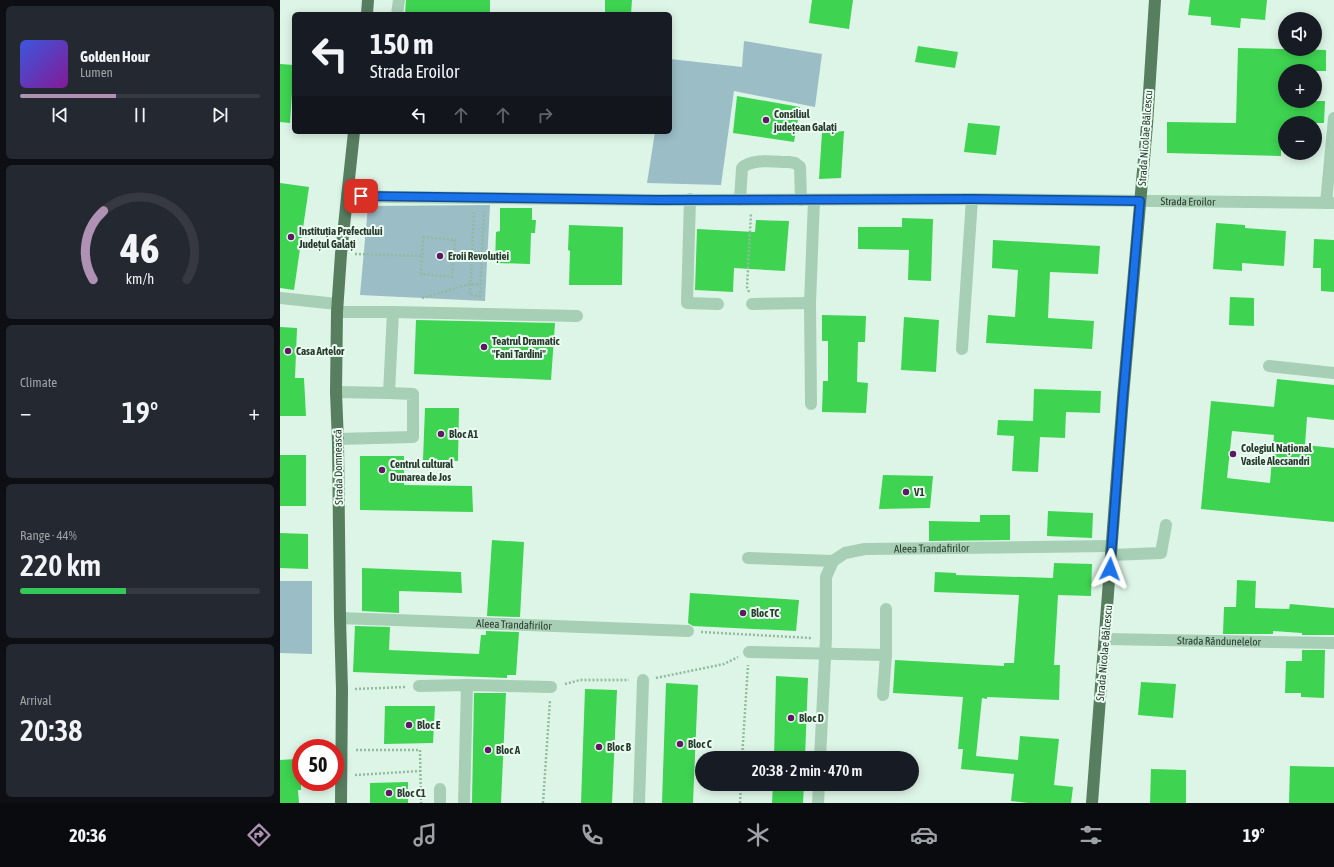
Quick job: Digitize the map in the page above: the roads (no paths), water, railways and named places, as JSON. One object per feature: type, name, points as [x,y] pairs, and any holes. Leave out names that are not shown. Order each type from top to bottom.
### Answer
[{"type":"main road","points":[[367,12],[368,0]]},
{"type":"main road","name":"Strada Nicolae Bălcescu","points":[[1092,803],[1155,0]]},
{"type":"main road","name":"Strada Domnească","points":[[341,803],[340,750],[342,690],[336,392],[337,308],[340,254],[354,134]]},
{"type":"street","points":[[397,12],[399,0]]},
{"type":"street","points":[[1330,203],[1334,118]]},
{"type":"street","points":[[746,200],[742,168],[745,164],[752,162],[789,162],[795,163],[800,167],[801,200]]},
{"type":"street","name":"Strada Eroilor","points":[[346,195],[480,198],[746,200],[972,199],[1330,203]]},
{"type":"street","points":[[690,199],[687,303],[718,304]]},
{"type":"street","points":[[962,349],[972,199]]},
{"type":"street","points":[[811,404],[810,303],[814,200]]},
{"type":"street","points":[[280,298],[337,308],[393,312],[577,316]]},
{"type":"street","points":[[752,304],[810,303]]},
{"type":"street","points":[[389,393],[393,312]]},
{"type":"street","points":[[1269,366],[1334,373]]},
{"type":"street","points":[[336,392],[413,394],[413,437],[338,438]]},
{"type":"street","name":"Aleea Trandafirilor","points":[[833,561],[845,553],[865,549],[1112,551],[1161,553],[1166,525]]},
{"type":"street","points":[[748,558],[833,561],[826,577],[826,638],[820,751]]},
{"type":"street","points":[[883,695],[886,655],[886,609]]},
{"type":"street","name":"Aleea Trandafirilor","points":[[340,618],[688,631]]},
{"type":"street","name":"Strada Rândunelelor","points":[[1104,638],[1334,643]]},
{"type":"street","points":[[749,652],[886,655]]},
{"type":"street","points":[[638,803],[643,680]]},
{"type":"street","points":[[419,686],[467,685],[551,687]]},
{"type":"street","points":[[464,803],[467,685]]},
{"type":"street","points":[[440,789],[440,803]]},
{"type":"street","points":[[818,803],[819,791]]},
{"type":"place","name":"Consiliul județean Galați","points":[[766,120]]},
{"type":"place","name":"Instituția Prefectului Județul Galați","points":[[291,237]]},
{"type":"place","name":"Eroii Revoluției","points":[[440,256]]},
{"type":"place","name":"Teatrul Dramatic \"Fani Tardini\"","points":[[484,347]]},
{"type":"place","name":"Casa Artelor","points":[[288,351]]},
{"type":"place","name":"Bloc A1","points":[[441,434]]},
{"type":"place","name":"Colegiul Național Vasile Alecsandri","points":[[1233,454]]},
{"type":"place","name":"Centrul cultural Dunarea de Jos","points":[[382,470]]},
{"type":"place","name":"V1","points":[[906,492]]},
{"type":"place","name":"Bloc TC","points":[[743,613]]},
{"type":"place","name":"Bloc D","points":[[791,718]]},
{"type":"place","name":"Bloc E","points":[[409,725]]},
{"type":"place","name":"Bloc C","points":[[680,744]]},
{"type":"place","name":"Bloc B","points":[[599,747]]},
{"type":"place","name":"Bloc A","points":[[488,750]]},
{"type":"place","name":"Bloc C1","points":[[389,793]]}]
